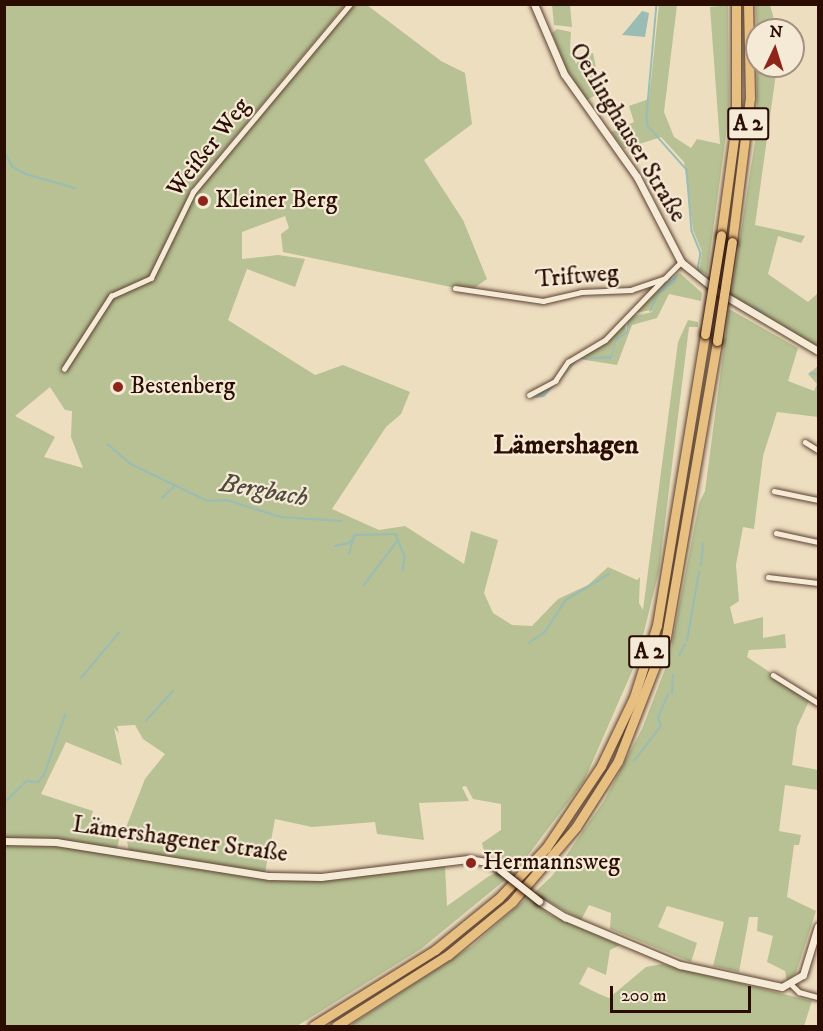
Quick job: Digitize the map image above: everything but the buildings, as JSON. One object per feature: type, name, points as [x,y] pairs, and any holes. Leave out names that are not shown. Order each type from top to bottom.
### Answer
[{"type":"highway","name":"A 2","points":[[313,1026],[435,950],[491,905],[546,848],[601,766],[634,697],[657,625],[721,235],[736,123],[736,4]]},
{"type":"highway","name":"A 2","points":[[336,1026],[448,955],[512,902],[576,827],[618,761],[666,637],[717,341],[750,98],[748,4]]},
{"type":"main road","name":"Oerlinghauser Straße","points":[[534,4],[564,74],[637,177],[681,262],[717,291],[819,351]]},
{"type":"main road","name":"Lämershagener Straße","points":[[4,842],[50,842],[269,876],[331,876],[468,860],[488,862],[538,901],[565,917],[680,965],[777,987],[792,985]]},
{"type":"main road","points":[[792,985],[803,975],[819,926]]},
{"type":"street","name":"Weißer Weg","points":[[64,369],[111,296],[151,278],[193,192],[350,4]]},
{"type":"street","name":"Triftweg","points":[[529,395],[555,381],[568,362],[605,340],[681,262]]},
{"type":"street","name":"Triftweg","points":[[455,288],[543,301],[581,292],[631,290],[664,278]]},
{"type":"street","points":[[805,442],[819,450]]},
{"type":"street","points":[[774,490],[819,500]]},
{"type":"street","points":[[776,533],[819,542]]},
{"type":"street","points":[[768,577],[778,575],[819,583]]},
{"type":"street","points":[[773,675],[819,703]]},
{"type":"street","points":[[792,985],[799,992],[819,997]]},
{"type":"green space","points":[[4,5],[345,5],[189,192],[192,196],[353,5],[367,5],[441,61],[465,73],[472,124],[424,160],[463,220],[487,279],[470,291],[283,252],[281,234],[289,228],[285,216],[242,232],[242,259],[278,255],[305,259],[295,287],[247,269],[228,320],[315,375],[343,365],[410,392],[401,414],[386,427],[332,509],[379,530],[405,526],[464,564],[471,531],[498,540],[484,593],[493,613],[512,625],[532,626],[558,599],[588,585],[608,567],[637,580],[640,577],[639,603],[643,610],[678,342],[688,320],[698,322],[698,327],[689,327],[659,571],[637,660],[584,781],[513,875],[499,857],[484,851],[482,843],[501,830],[501,804],[473,799],[466,786],[462,787],[469,801],[419,803],[424,840],[377,834],[375,822],[312,827],[275,819],[265,873],[129,852],[125,830],[145,779],[165,754],[143,739],[135,725],[117,726],[119,733],[114,728],[122,765],[66,742],[41,794],[93,811],[91,817],[121,830],[117,849],[50,838],[5,838]],"holes":[[[50,387],[65,410],[72,411],[71,437],[83,468],[44,457],[55,437],[15,416]]]},
{"type":"green space","points":[[552,5],[570,5],[572,27],[554,25]]},
{"type":"green space","points":[[659,5],[677,5],[664,112],[674,137],[691,148],[697,139],[720,144],[710,7],[728,5],[729,113],[707,275],[699,270],[702,252],[693,230],[684,162],[661,137],[624,149],[611,132],[634,122],[629,106],[649,99]]},
{"type":"green space","points":[[756,5],[770,5],[774,18],[757,18]]},
{"type":"green space","points":[[557,29],[571,32],[570,49],[576,64],[582,55],[593,53],[601,92],[587,100],[566,68],[552,33]]},
{"type":"green space","points":[[757,78],[775,78],[755,225],[805,236],[801,243],[778,236],[768,274],[808,302],[818,293],[818,348],[731,296],[757,128]]},
{"type":"green space","points":[[677,269],[651,310],[635,313],[625,323],[626,332],[616,340],[611,357],[578,358],[543,395],[533,395],[555,382],[576,358],[603,344]]},
{"type":"green space","points":[[680,273],[702,293],[701,301],[669,294],[657,318],[632,325],[617,365],[579,359],[612,359],[617,341],[628,333],[630,318],[652,312],[658,295]]},
{"type":"green space","points":[[729,309],[798,348],[788,381],[814,391],[817,384],[808,374],[818,366],[818,417],[777,412],[763,456],[754,529],[743,527],[736,565],[739,601],[730,607],[734,624],[763,617],[763,638],[785,634],[786,648],[749,650],[747,657],[810,699],[797,727],[792,765],[818,770],[817,790],[785,785],[779,831],[801,835],[799,845],[794,845],[787,897],[816,911],[796,973],[787,981],[785,971],[767,962],[773,936],[757,931],[758,917],[749,917],[739,972],[713,966],[724,922],[667,906],[658,927],[697,943],[691,962],[610,929],[611,913],[589,905],[581,920],[534,893],[552,876],[604,801],[642,729],[669,659],[699,503],[705,491]]},
{"type":"green space","points":[[4,845],[48,845],[277,880],[331,880],[445,866],[447,906],[489,876],[496,873],[505,880],[421,949],[297,1026],[5,1026]]},
{"type":"green space","points":[[528,897],[549,914],[620,945],[610,950],[606,975],[588,967],[579,984],[597,993],[609,998],[646,967],[662,964],[812,1001],[804,1026],[349,1026],[472,946]]},
{"type":"water","points":[[642,11],[649,13],[645,37],[622,35]]},
{"type":"water","points":[[679,272],[675,282],[658,295],[652,311],[649,312],[657,294]]},
{"type":"water","points":[[648,312],[630,318],[628,333],[617,341],[612,359],[579,359],[556,384],[578,358],[611,356],[616,339],[626,332],[629,317]]},
{"type":"water","points":[[556,384],[544,397],[533,398]]},
{"type":"waterway","points":[[657,4],[648,126],[687,170],[692,231],[701,253],[698,270],[704,276]]},
{"type":"waterway","points":[[4,151],[13,167],[26,174],[75,188]]},
{"type":"waterway","points":[[607,293],[655,285]]},
{"type":"waterway","points":[[576,295],[584,294]]},
{"type":"waterway","points":[[754,306],[763,312]]},
{"type":"waterway","points":[[811,373],[818,375]]},
{"type":"waterway","name":"Bergbach","points":[[108,444],[131,464],[208,501],[227,500],[281,517],[341,521]]},
{"type":"waterway","name":"Bergbach","points":[[162,498],[174,487]]},
{"type":"waterway","name":"Bergbach","points":[[335,546],[349,543],[356,535],[396,534],[405,557],[403,571]]},
{"type":"waterway","name":"Bergbach","points":[[349,554],[354,536]]},
{"type":"waterway","points":[[364,585],[398,540]]},
{"type":"waterway","points":[[701,566],[703,544]]},
{"type":"waterway","points":[[687,641],[699,572]]},
{"type":"waterway","points":[[529,643],[545,632],[566,600],[609,574]]},
{"type":"waterway","points":[[81,678],[119,633]]},
{"type":"waterway","points":[[679,656],[685,644]]},
{"type":"waterway","points":[[672,694],[673,676]]},
{"type":"waterway","points":[[146,721],[173,691]]},
{"type":"waterway","points":[[634,761],[661,726],[658,718],[668,694]]},
{"type":"waterway","points":[[4,803],[27,781],[38,782],[44,775],[65,715]]},
{"type":"place","name":"Kleiner Berg","points":[[203,201]]},
{"type":"place","name":"Bestenberg","points":[[118,387]]},
{"type":"place","name":"Hermannsweg","points":[[471,863]]},
{"type":"district","name":"Lämershagen","points":[[566,446]]}]
